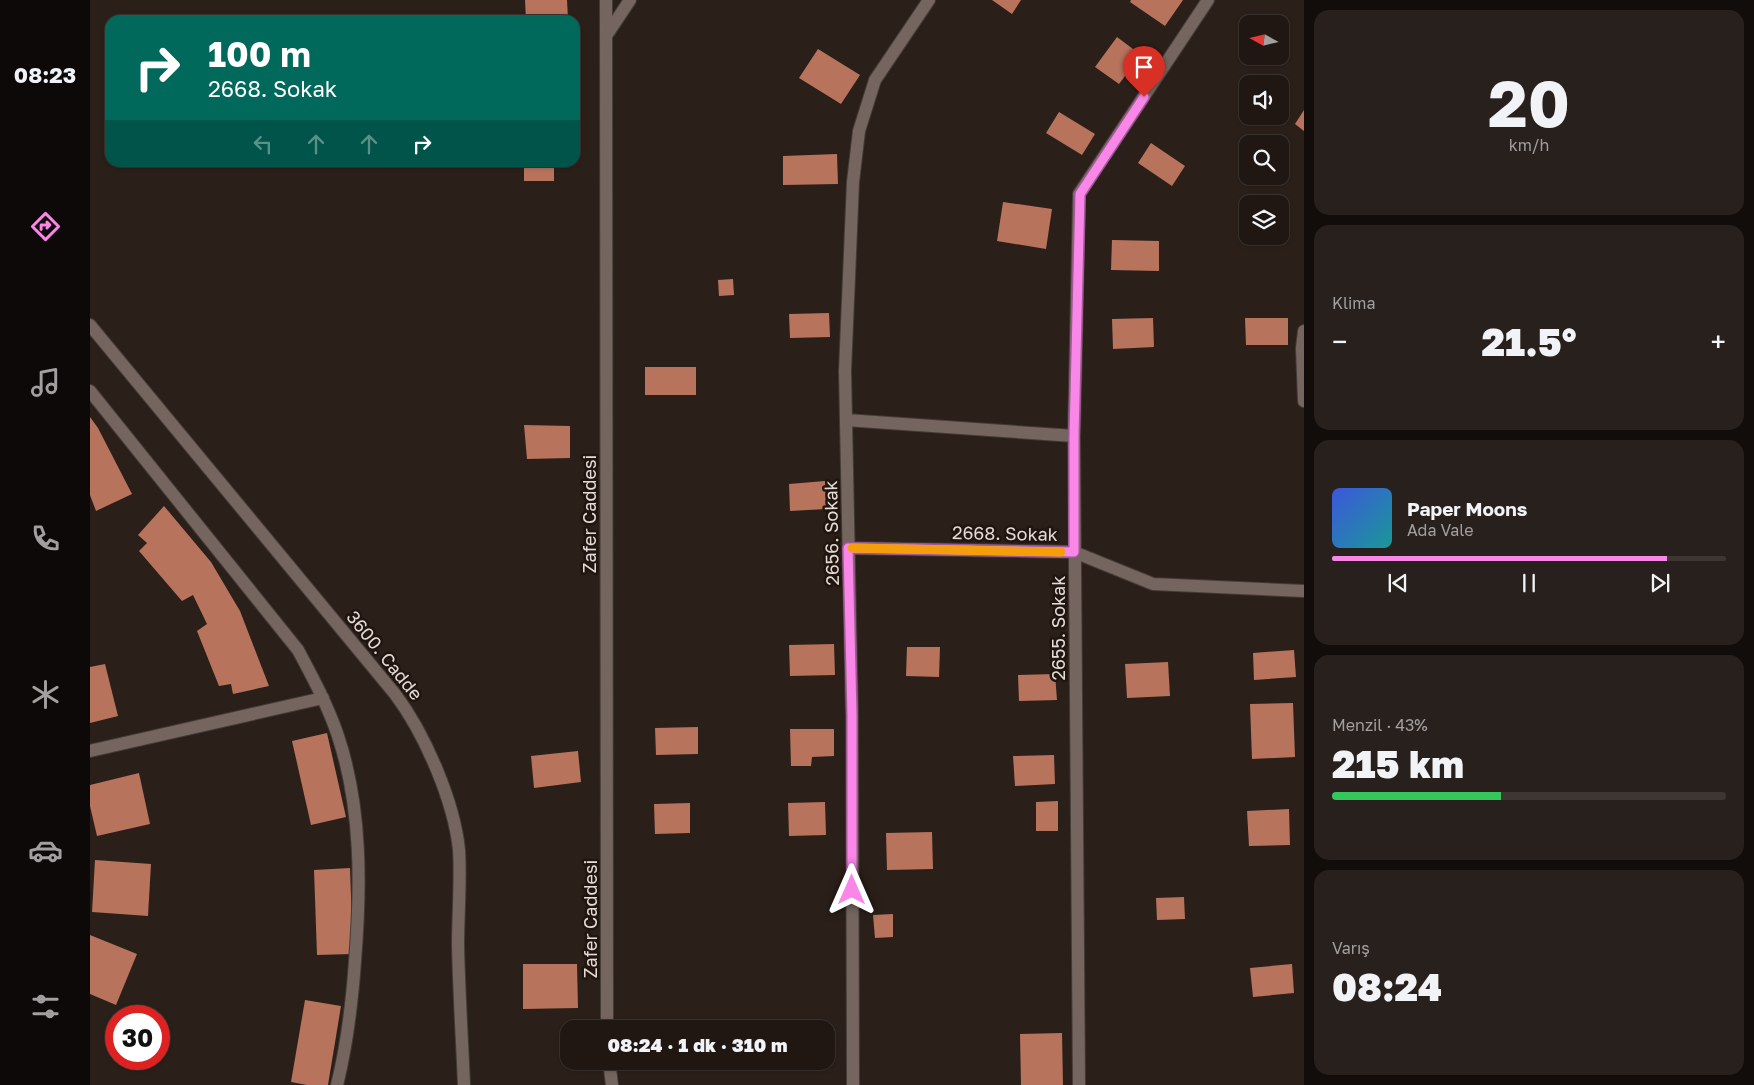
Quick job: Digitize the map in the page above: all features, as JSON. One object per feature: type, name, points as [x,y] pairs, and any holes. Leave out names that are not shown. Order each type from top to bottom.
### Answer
[{"type":"street","name":"Zafer Caddesi","points":[[606,0],[607,1020]]},
{"type":"street","points":[[606,36],[630,0]]},
{"type":"street","name":"2656. Sokak","points":[[853,1085],[852,715],[845,371],[852,202],[859,131],[875,80],[929,0]]},
{"type":"street","name":"2655. Sokak","points":[[1079,1085],[1074,436],[1080,194],[1208,0]]},
{"type":"street","name":"3600. Cadde","points":[[90,325],[395,694],[410,713],[422,735],[450,806],[458,849],[458,945],[464,1085]]},
{"type":"street","points":[[1304,331],[1302,348],[1304,402]]},
{"type":"street","points":[[90,391],[298,650],[323,698],[338,738],[352,795],[359,878],[358,928],[352,1003],[337,1085]]},
{"type":"street","points":[[846,420],[1074,436]]},
{"type":"street","name":"2668. Sokak","points":[[848,548],[1074,552],[1153,584],[1304,591]]},
{"type":"street","points":[[90,751],[323,698]]},
{"type":"street","points":[[610,1070],[612,1085]]},
{"type":"building","points":[[525,0],[567,0],[568,15],[526,15]]},
{"type":"building","points":[[992,0],[1021,0],[1012,14]]},
{"type":"building","points":[[1131,0],[1183,0],[1165,26],[1130,2]]},
{"type":"building","points":[[1117,37],[1141,55],[1119,84],[1095,67]]},
{"type":"building","points":[[818,49],[860,75],[841,104],[799,78]]},
{"type":"building","points":[[1304,110],[1304,131],[1295,124]]},
{"type":"building","points":[[1059,112],[1095,134],[1082,155],[1046,133]]},
{"type":"building","points":[[1151,143],[1185,166],[1172,186],[1138,163]]},
{"type":"building","points":[[837,154],[838,184],[783,185],[783,156]]},
{"type":"building","points":[[524,167],[554,167],[554,181],[524,181]]},
{"type":"building","points":[[1003,202],[1052,209],[1046,249],[997,241]]},
{"type":"building","points":[[1112,240],[1159,241],[1159,271],[1111,270]]},
{"type":"building","points":[[733,279],[734,295],[719,296],[718,280]]},
{"type":"building","points":[[829,313],[830,337],[790,338],[789,314]]},
{"type":"building","points":[[1153,318],[1154,347],[1113,349],[1112,319]]},
{"type":"building","points":[[1245,318],[1288,318],[1288,345],[1246,345]]},
{"type":"building","points":[[645,367],[696,367],[696,395],[645,395]]},
{"type":"building","points":[[90,417],[98,428],[132,494],[96,511],[90,495]]},
{"type":"building","points":[[524,425],[570,426],[570,458],[527,459]]},
{"type":"building","points":[[825,481],[826,509],[790,511],[789,484]]},
{"type":"building","points":[[164,506],[211,562],[240,611],[269,686],[233,694],[231,684],[219,686],[197,631],[207,624],[193,595],[182,601],[139,551],[147,543],[138,535]]},
{"type":"building","points":[[834,644],[835,675],[790,676],[789,645]]},
{"type":"building","points":[[907,647],[940,647],[939,677],[906,676]]},
{"type":"building","points":[[1294,650],[1296,677],[1254,680],[1253,653]]},
{"type":"building","points":[[1168,662],[1170,696],[1127,698],[1125,664]]},
{"type":"building","points":[[105,664],[118,716],[90,723],[90,667]]},
{"type":"building","points":[[1055,674],[1057,700],[1019,701],[1018,675]]},
{"type":"building","points":[[1293,703],[1295,757],[1252,759],[1250,704]]},
{"type":"building","points":[[698,727],[698,754],[656,755],[655,728]]},
{"type":"building","points":[[790,729],[834,729],[834,756],[812,757],[811,766],[791,766]]},
{"type":"building","points":[[327,733],[346,817],[311,825],[292,741]]},
{"type":"building","points":[[578,751],[581,782],[534,788],[531,756]]},
{"type":"building","points":[[1054,755],[1055,784],[1015,786],[1013,756]]},
{"type":"building","points":[[139,773],[150,824],[97,836],[90,806],[90,785]]},
{"type":"building","points":[[1058,801],[1058,831],[1036,831],[1036,802]]},
{"type":"building","points":[[825,802],[826,835],[789,836],[788,803]]},
{"type":"building","points":[[690,803],[690,833],[655,834],[654,804]]},
{"type":"building","points":[[1289,809],[1290,845],[1249,846],[1247,811]]},
{"type":"building","points":[[932,832],[933,869],[887,870],[886,833]]},
{"type":"building","points":[[95,860],[151,864],[148,916],[92,912]]},
{"type":"building","points":[[350,868],[353,954],[317,955],[314,870]]},
{"type":"building","points":[[1184,897],[1185,919],[1157,920],[1156,898]]},
{"type":"building","points":[[893,914],[893,937],[875,938],[873,915]]},
{"type":"building","points":[[90,935],[137,954],[116,1005],[90,994]]},
{"type":"building","points":[[523,964],[577,964],[578,1008],[523,1009]]},
{"type":"building","points":[[1292,964],[1294,993],[1253,997],[1250,968]]},
{"type":"building","points":[[305,1000],[341,1006],[328,1085],[307,1085],[291,1082]]},
{"type":"building","points":[[1062,1033],[1063,1085],[1021,1085],[1020,1034]]},
{"type":"slow traffic","points":[[852,548],[1061,552]]},
{"type":"route","points":[[852,890],[852,715],[848,548],[1074,552],[1074,436],[1080,194],[1144,97]]}]
